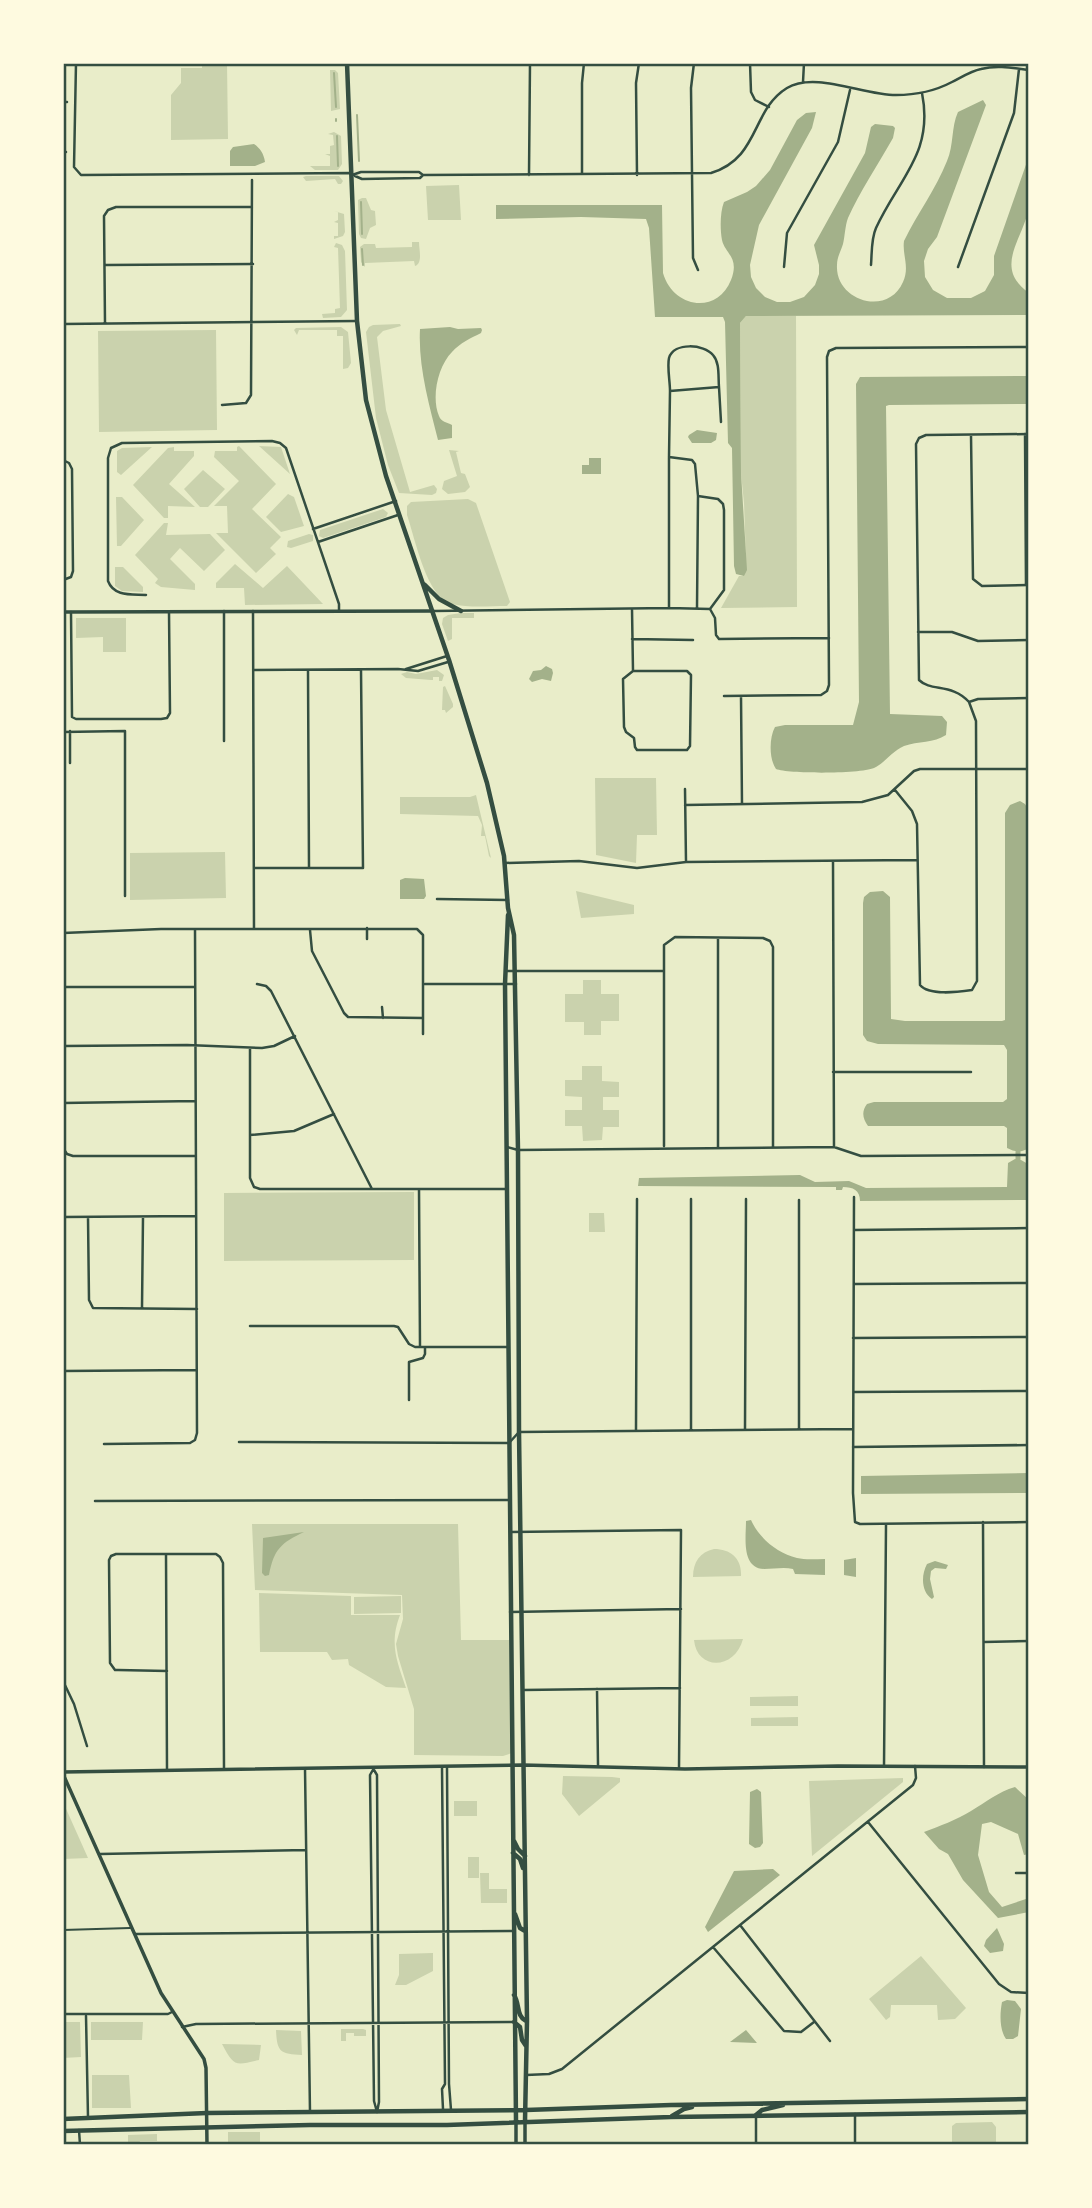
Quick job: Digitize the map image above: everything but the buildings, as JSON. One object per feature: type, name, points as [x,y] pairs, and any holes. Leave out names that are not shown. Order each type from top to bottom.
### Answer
[{"type":"main road","points":[[347,63],[357,321],[366,400],[386,476],[449,659],[487,783],[505,863],[508,900],[505,984],[516,2121]]},
{"type":"main road","points":[[423,582],[436,597],[461,611]]},
{"type":"main road","points":[[508,908],[514,935],[516,971],[527,2021],[525,2121]]},
{"type":"main road","points":[[513,1836],[518,1849],[525,1856]]},
{"type":"main road","points":[[513,1853],[520,1859],[525,1872]]},
{"type":"main road","points":[[513,1910],[520,1928],[525,1931]]},
{"type":"main road","points":[[513,1931],[519,1935],[525,1947]]},
{"type":"main road","points":[[514,1995],[519,2002],[519,2014],[527,2021]]},
{"type":"main road","points":[[514,2022],[520,2026],[526,2047]]},
{"type":"main road","points":[[63,2119],[206,2113],[526,2110],[1029,2099]]},
{"type":"main road","points":[[756,2116],[762,2110],[786,2103]]},
{"type":"main road","points":[[671,2117],[684,2109],[705,2104]]},
{"type":"main road","points":[[63,2131],[1029,2112]]},
{"type":"street","points":[[76,63],[74,167],[81,175],[362,172],[419,172],[423,175],[711,173],[733,163],[742,154],[769,107],[785,89],[803,82],[818,81],[889,95],[922,93],[943,87],[981,69],[997,67],[1029,70]]},
{"type":"street","points":[[528,175],[530,63]]},
{"type":"street","points":[[582,174],[584,63]]},
{"type":"street","points":[[637,174],[636,83],[639,63]]},
{"type":"street","points":[[694,63],[691,88],[693,258],[698,270]]},
{"type":"street","points":[[750,63],[751,92],[755,100],[769,107]]},
{"type":"street","points":[[803,82],[804,63]]},
{"type":"street","points":[[958,267],[1014,113],[1019,69]]},
{"type":"street","points":[[784,267],[787,233],[838,142],[850,89]]},
{"type":"street","points":[[871,265],[876,228],[922,141],[925,122],[922,93]]},
{"type":"street","points":[[397,172],[397,178]]},
{"type":"street","points":[[352,174],[362,179],[420,178],[423,175]]},
{"type":"street","points":[[222,405],[243,404],[250,398],[250,333],[253,323],[252,180]]},
{"type":"street","points":[[105,323],[104,216],[108,210],[116,207],[252,207]]},
{"type":"street","points":[[105,265],[253,264]]},
{"type":"street","points":[[63,324],[357,321]]},
{"type":"street","points":[[669,608],[670,356],[676,349],[694,347],[706,349],[713,355],[717,362],[721,422]]},
{"type":"street","points":[[724,696],[821,695],[827,691],[829,685],[827,356],[830,351],[836,348],[1029,347]]},
{"type":"street","points":[[670,391],[719,387]]},
{"type":"street","points":[[895,790],[916,818],[919,980],[922,989],[969,991],[978,981],[976,721],[964,696],[947,688],[927,686],[918,676],[916,444],[919,438],[926,435],[971,434],[1027,434],[1028,585],[982,586],[975,582],[972,576],[971,434]]},
{"type":"street","points":[[146,595],[117,592],[112,590],[108,581],[108,458],[111,448],[118,443],[272,441],[286,448],[339,604],[339,611]]},
{"type":"street","points":[[669,457],[692,460],[695,464],[698,496],[697,608]]},
{"type":"street","points":[[63,460],[69,463],[72,470],[73,571],[71,577],[63,580]]},
{"type":"street","points":[[698,496],[718,499],[724,510],[724,590],[710,609]]},
{"type":"street","points":[[313,530],[396,500]]},
{"type":"street","points":[[318,542],[400,514]]},
{"type":"street","points":[[632,609],[633,671]]},
{"type":"street","points":[[710,609],[715,618],[716,635],[719,639],[829,638]]},
{"type":"street","points":[[63,612],[710,609]]},
{"type":"street","points":[[71,612],[72,717],[161,719],[167,718],[170,713],[169,611]]},
{"type":"street","points":[[224,611],[224,741]]},
{"type":"street","points":[[253,611],[254,929]]},
{"type":"street","points":[[918,632],[952,632],[978,641],[1029,640]]},
{"type":"street","points":[[632,639],[693,640]]},
{"type":"street","points":[[254,670],[418,671],[449,659]]},
{"type":"street","points":[[307,670],[309,867]]},
{"type":"street","points":[[254,868],[363,867],[361,670]]},
{"type":"street","points":[[633,671],[687,671],[691,675],[690,746],[687,750],[637,750],[634,738],[624,727],[623,679],[633,671]]},
{"type":"street","points":[[741,696],[742,804]]},
{"type":"street","points":[[969,702],[978,699],[1029,698]]},
{"type":"street","points":[[70,731],[70,763]]},
{"type":"street","points":[[63,732],[125,731],[125,896]]},
{"type":"street","points":[[685,805],[862,802],[879,799],[895,790],[914,771],[920,769],[1029,769]]},
{"type":"street","points":[[685,789],[686,862]]},
{"type":"street","points":[[505,863],[579,861],[637,868],[686,862],[918,860]]},
{"type":"street","points":[[833,861],[834,1147]]},
{"type":"street","points":[[437,899],[508,900]]},
{"type":"street","points":[[367,928],[367,939]]},
{"type":"street","points":[[63,933],[195,929],[414,928],[420,930],[423,935],[423,1034]]},
{"type":"street","points":[[104,1444],[190,1443],[195,1440],[197,1433],[195,929]]},
{"type":"street","points":[[310,929],[312,951],[344,1013],[352,1018],[423,1018]]},
{"type":"street","points":[[664,1147],[664,945],[675,937],[718,937],[763,938],[770,941],[773,947],[773,1147]]},
{"type":"street","points":[[718,937],[718,1148]]},
{"type":"street","points":[[505,971],[663,971]]},
{"type":"street","points":[[257,984],[266,986],[271,991],[372,1189]]},
{"type":"street","points":[[423,984],[516,984]]},
{"type":"street","points":[[63,987],[194,986]]},
{"type":"street","points":[[382,1007],[383,1018]]},
{"type":"street","points":[[63,1046],[250,1048],[274,1046],[295,1036]]},
{"type":"street","points":[[250,1048],[250,1178],[257,1189],[507,1189]]},
{"type":"street","points":[[833,1072],[971,1072]]},
{"type":"street","points":[[63,1103],[195,1101]]},
{"type":"street","points":[[250,1135],[294,1131],[334,1114]]},
{"type":"street","points":[[507,1147],[518,1150],[834,1147],[856,1156],[1029,1155]]},
{"type":"street","points":[[63,1148],[67,1154],[74,1156],[196,1156]]},
{"type":"street","points":[[409,1400],[409,1362],[423,1358],[425,1354],[419,1189]]},
{"type":"street","points":[[854,1197],[855,1522],[1029,1522]]},
{"type":"street","points":[[636,1430],[637,1199]]},
{"type":"street","points":[[691,1199],[691,1430]]},
{"type":"street","points":[[745,1430],[746,1199]]},
{"type":"street","points":[[799,1200],[799,1429]]},
{"type":"street","points":[[63,1217],[196,1216]]},
{"type":"street","points":[[88,1217],[90,1304],[96,1309],[197,1308]]},
{"type":"street","points":[[142,1308],[143,1217]]},
{"type":"street","points":[[854,1230],[1029,1228]]},
{"type":"street","points":[[854,1284],[1029,1283]]},
{"type":"street","points":[[250,1326],[394,1326],[401,1330],[409,1344],[423,1347],[508,1347]]},
{"type":"street","points":[[853,1338],[1029,1337]]},
{"type":"street","points":[[63,1370],[196,1370]]},
{"type":"street","points":[[853,1392],[1029,1391]]},
{"type":"street","points":[[239,1442],[509,1443],[519,1432],[853,1429]]},
{"type":"street","points":[[853,1447],[1029,1445]]},
{"type":"street","points":[[95,1501],[509,1500]]},
{"type":"street","points":[[983,1522],[984,1767]]},
{"type":"street","points":[[884,1766],[886,1523]]},
{"type":"street","points":[[510,1532],[681,1530],[679,1768]]},
{"type":"street","points":[[166,1554],[167,1770]]},
{"type":"street","points":[[167,1671],[115,1670],[110,1663],[111,1556],[216,1554],[220,1557],[223,1563],[223,1769]]},
{"type":"street","points":[[510,1612],[681,1609]]},
{"type":"street","points":[[984,1642],[1029,1641]]},
{"type":"street","points":[[63,1681],[74,1704],[87,1746]]},
{"type":"street","points":[[523,1690],[681,1688]]},
{"type":"street","points":[[597,1689],[598,1765]]},
{"type":"street","points":[[207,2145],[204,2059],[161,1993],[63,1773],[512,1765],[679,1768],[1029,1767]]},
{"type":"street","points":[[526,2075],[549,2074],[562,2069],[913,1785],[916,1777],[915,1766]]},
{"type":"street","points":[[443,2110],[449,1979],[448,1882],[442,1793],[444,1767]]},
{"type":"street","points":[[444,1767],[447,1793],[443,1932],[451,2110]]},
{"type":"street","points":[[305,1768],[310,2112]]},
{"type":"street","points":[[374,1768],[370,1775],[370,1810],[374,2108],[377,2112]]},
{"type":"street","points":[[374,1768],[377,1775],[377,2112]]},
{"type":"street","points":[[67,1783],[70,1776],[79,1771]]},
{"type":"street","points":[[442,1793],[447,1793]]},
{"type":"street","points":[[370,1810],[377,1810]]},
{"type":"street","points":[[868,1822],[999,1984],[1012,1992],[1029,1993]]},
{"type":"street","points":[[98,1854],[306,1850]]},
{"type":"street","points":[[1016,1873],[1029,1873]]},
{"type":"street","points":[[443,1882],[448,1882]]},
{"type":"street","points":[[740,1925],[830,2041]]},
{"type":"street","points":[[133,1934],[513,1931]]},
{"type":"street","points":[[713,1947],[784,2031],[801,2032],[815,2022]]},
{"type":"street","points":[[444,1979],[449,1979]]},
{"type":"street","points":[[373,1990],[378,1990]]},
{"type":"street","points":[[63,2014],[172,2012]]},
{"type":"street","points":[[86,2014],[88,2117]]},
{"type":"street","points":[[182,2027],[196,2024],[514,2022]]},
{"type":"street","points":[[374,2076],[379,2076]]},
{"type":"street","points":[[855,2114],[855,2145]]},
{"type":"street","points":[[756,2116],[756,2145]]},
{"type":"street","points":[[516,2121],[516,2145]]},
{"type":"street","points":[[525,2121],[525,2145]]},
{"type":"street","points":[[79,2130],[80,2145]]},
{"type":"lane","points":[[63,1930],[131,1928]]},
{"type":"shaded area","points":[[202,63],[227,63],[228,139],[171,140],[171,95],[181,83],[181,68],[202,68]]},
{"type":"shaded area","points":[[330,70],[338,73],[340,109],[331,111]]},
{"type":"shaded area","points":[[983,100],[986,105],[937,237],[928,249],[924,261],[925,277],[933,290],[947,298],[971,298],[985,291],[994,275],[994,256],[1029,156],[1029,205],[1012,262],[1018,283],[1029,293],[1029,315],[746,316],[740,323],[741,473],[747,570],[744,576],[736,574],[732,448],[728,443],[723,317],[655,317],[649,228],[646,219],[496,219],[496,205],[662,205],[663,273],[668,285],[685,300],[706,302],[716,299],[724,291],[733,272],[733,261],[721,236],[724,202],[756,186],[770,170],[797,120],[806,113],[816,112],[812,128],[759,225],[750,265],[756,288],[765,297],[777,302],[790,302],[804,297],[815,285],[819,265],[814,245],[865,153],[871,127],[875,124],[893,126],[893,138],[848,218],[837,265],[844,288],[853,295],[864,300],[886,299],[896,293],[903,282],[906,271],[904,241],[947,161],[958,112]]},
{"type":"shaded area","points":[[334,132],[341,136],[342,164],[338,170],[315,170],[310,166],[330,166],[330,156],[325,154],[330,154],[330,146],[334,145],[333,135],[328,134]]},
{"type":"shaded area","points":[[254,144],[264,156],[265,162],[255,166],[230,166],[230,151],[233,147]]},
{"type":"shaded area","points":[[339,176],[343,181],[338,184],[335,179],[306,181],[303,177]]},
{"type":"shaded area","points":[[459,185],[461,220],[428,220],[426,186]]},
{"type":"shaded area","points":[[366,198],[371,210],[375,211],[376,225],[370,228],[366,239],[359,234],[358,200]]},
{"type":"shaded area","points":[[338,212],[344,214],[345,232],[343,236],[334,239],[334,236],[338,236],[338,223],[334,222],[338,220]]},
{"type":"shaded area","points":[[412,242],[419,242],[420,259],[415,266],[414,261],[365,263],[365,267],[361,262],[360,247],[364,244],[375,244],[376,248],[412,247]]},
{"type":"shaded area","points":[[336,243],[342,245],[345,251],[347,310],[341,317],[323,318],[322,314],[335,313],[335,309],[340,308],[338,248],[334,247]]},
{"type":"shaded area","points":[[746,316],[796,316],[797,607],[721,608],[739,576],[744,576],[746,559],[741,473],[740,323]]},
{"type":"shaded area","points":[[373,325],[401,326],[383,331],[377,337],[386,410],[410,492],[434,485],[437,489],[432,495],[399,493],[388,465],[376,418],[366,332]]},
{"type":"shaded area","points":[[341,327],[348,332],[351,363],[348,368],[343,369],[343,336],[337,336],[337,330],[299,330],[297,335],[294,330],[296,328]]},
{"type":"shaded area","points":[[450,327],[482,330],[462,343],[443,365],[437,382],[436,400],[441,420],[452,425],[452,438],[438,440],[422,371],[420,329]]},
{"type":"shaded area","points":[[216,330],[217,430],[99,432],[98,331]]},
{"type":"shaded area","points":[[1029,376],[1029,404],[886,406],[890,714],[942,716],[947,722],[946,735],[904,746],[878,766],[866,770],[809,772],[776,769],[771,748],[775,727],[853,725],[859,702],[856,384],[860,377]]},
{"type":"shaded area","points":[[697,430],[717,433],[716,440],[711,443],[692,443],[688,437]]},
{"type":"shaded area","points":[[239,446],[276,484],[252,509],[281,537],[270,548],[276,554],[256,573],[216,533],[228,533],[227,506],[214,506],[239,481],[214,457],[215,451],[237,451]]},
{"type":"shaded area","points":[[259,446],[281,447],[290,474]]},
{"type":"shaded area","points":[[152,447],[121,475],[117,472],[117,451],[122,448]]},
{"type":"shaded area","points":[[174,447],[174,451],[194,451],[194,456],[169,484],[195,507],[168,506],[168,518],[164,518],[133,485],[168,448]]},
{"type":"shaded area","points":[[449,450],[459,451],[456,452],[461,473],[465,474],[470,487],[465,492],[448,494],[442,489],[444,481],[457,476]]},
{"type":"shaded area","points":[[589,458],[601,458],[601,474],[582,474],[582,465],[589,465]]},
{"type":"shaded area","points":[[203,470],[225,489],[208,507],[200,507],[184,489]]},
{"type":"shaded area","points":[[288,494],[294,497],[304,526],[281,532],[266,517]]},
{"type":"shaded area","points":[[116,497],[122,497],[144,520],[121,546],[117,546]]},
{"type":"shaded area","points":[[468,499],[476,503],[510,602],[507,606],[472,606],[443,600],[423,566],[407,515],[407,506],[411,502]]},
{"type":"shaded area","points":[[383,509],[388,513],[386,517],[323,538],[319,536],[320,530]]},
{"type":"shaded area","points":[[164,523],[168,523],[166,535],[210,534],[225,550],[204,571],[180,548],[170,559],[195,584],[195,590],[161,587],[155,583],[158,579],[135,555]]},
{"type":"shaded area","points":[[313,535],[313,541],[287,547],[288,541]]},
{"type":"shaded area","points":[[235,564],[263,588],[287,566],[323,604],[245,605],[244,588],[216,588],[216,583]]},
{"type":"shaded area","points":[[115,567],[123,567],[143,587],[143,592],[122,591],[115,586]]},
{"type":"shaded area","points":[[474,613],[474,618],[452,618],[452,639],[448,641],[442,624],[443,618]]},
{"type":"shaded area","points":[[76,618],[126,618],[126,652],[103,652],[103,637],[76,638]]},
{"type":"shaded area","points":[[546,666],[552,669],[551,681],[542,679],[532,682],[529,679],[533,671]]},
{"type":"shaded area","points":[[437,670],[444,675],[442,681],[439,681],[439,677],[433,677],[431,680],[406,678],[401,674],[416,674]]},
{"type":"shaded area","points":[[445,686],[453,704],[446,713],[442,710]]},
{"type":"shaded area","points":[[595,778],[656,778],[657,835],[637,835],[636,863],[596,855]]},
{"type":"shaded area","points":[[476,795],[491,858],[485,836],[481,836],[482,825],[478,816],[400,814],[400,797]]},
{"type":"shaded area","points":[[1020,801],[1029,811],[1029,1148],[1018,1151],[1007,1148],[1007,1128],[1004,1126],[868,1126],[863,1113],[867,1104],[874,1102],[1003,1102],[1007,1099],[1007,1050],[1004,1045],[878,1044],[867,1041],[863,1035],[863,903],[864,897],[870,892],[883,891],[890,897],[891,1019],[1005,1020],[1005,813],[1010,805]]},
{"type":"shaded area","points":[[225,852],[226,898],[130,900],[130,853]]},
{"type":"shaded area","points":[[424,879],[424,899],[400,899],[400,880]]},
{"type":"shaded area","points":[[576,891],[634,905],[634,914],[581,918]]},
{"type":"shaded area","points":[[583,980],[601,980],[601,994],[619,994],[619,1021],[601,1021],[601,1035],[584,1035],[584,1022],[565,1022],[565,994],[583,994]]},
{"type":"shaded area","points":[[582,1066],[602,1066],[602,1081],[619,1082],[619,1097],[603,1097],[603,1110],[619,1110],[619,1127],[603,1127],[602,1140],[583,1141],[582,1126],[565,1126],[565,1110],[582,1110],[582,1097],[565,1096],[565,1080],[582,1080]]},
{"type":"shaded area","points":[[1015,1159],[1028,1164],[1029,1200],[860,1201],[857,1192],[847,1187],[836,1190],[836,1187],[638,1186],[639,1178],[800,1175],[815,1182],[849,1181],[866,1188],[1007,1187],[1008,1163]]},
{"type":"shaded area","points":[[414,1192],[414,1260],[224,1261],[224,1193]]},
{"type":"shaded area","points":[[589,1213],[604,1213],[605,1232],[589,1232]]},
{"type":"shaded area","points":[[1029,1473],[1029,1493],[861,1494],[861,1476]]},
{"type":"shaded area","points":[[751,1520],[764,1539],[776,1549],[800,1559],[825,1559],[825,1575],[795,1574],[790,1568],[764,1569],[751,1563],[746,1551],[746,1521]]},
{"type":"shaded area","points":[[252,1524],[458,1524],[461,1640],[510,1640],[512,1753],[503,1756],[414,1755],[414,1709],[396,1644],[403,1619],[402,1595],[255,1590]]},
{"type":"shaded area","points":[[304,1532],[280,1548],[273,1559],[269,1575],[265,1576],[262,1573],[263,1538]]},
{"type":"shaded area","points":[[714,1549],[734,1556],[740,1565],[741,1576],[693,1577],[698,1558]]},
{"type":"shaded area","points":[[856,1558],[856,1577],[844,1575],[844,1560]]},
{"type":"shaded area","points":[[935,1561],[948,1565],[946,1569],[935,1568],[931,1571],[932,1599],[924,1588],[923,1578],[927,1564]]},
{"type":"shaded area","points":[[259,1593],[351,1596],[351,1615],[400,1615],[395,1644],[397,1661],[406,1688],[386,1687],[349,1665],[348,1659],[332,1660],[327,1652],[260,1652]]},
{"type":"shaded area","points":[[401,1596],[401,1613],[354,1614],[354,1597]]},
{"type":"shaded area","points":[[743,1639],[732,1657],[717,1663],[702,1657],[694,1640]]},
{"type":"shaded area","points":[[798,1696],[798,1706],[750,1706],[750,1697]]},
{"type":"shaded area","points":[[798,1717],[798,1726],[751,1726],[751,1718]]},
{"type":"shaded area","points":[[563,1776],[612,1777],[620,1778],[620,1782],[579,1816],[562,1794]]},
{"type":"shaded area","points":[[903,1778],[903,1782],[812,1856],[809,1781]]},
{"type":"shaded area","points":[[1015,1787],[1029,1800],[1029,1854],[1024,1855],[1018,1834],[991,1822],[982,1824],[978,1855],[989,1892],[1002,1907],[1029,1898],[1029,1912],[998,1918],[963,1880],[948,1854],[939,1849],[924,1832],[960,1817]]},
{"type":"shaded area","points":[[757,1789],[761,1792],[763,1843],[755,1848],[749,1844],[750,1792]]},
{"type":"shaded area","points":[[454,1801],[477,1801],[477,1816],[454,1816]]},
{"type":"shaded area","points":[[63,1802],[88,1858],[63,1859]]},
{"type":"shaded area","points":[[468,1857],[479,1857],[479,1878],[468,1878]]},
{"type":"shaded area","points":[[773,1869],[780,1875],[708,1932],[705,1927],[734,1871]]},
{"type":"shaded area","points":[[480,1873],[489,1873],[489,1889],[507,1889],[507,1903],[481,1903]]},
{"type":"shaded area","points":[[997,1928],[1004,1944],[1003,1951],[990,1953],[984,1946]]},
{"type":"shaded area","points":[[433,1953],[433,1971],[406,1985],[395,1985],[399,1975],[399,1954]]},
{"type":"shaded area","points":[[921,1956],[966,2008],[955,2019],[938,2020],[937,2005],[891,2005],[890,2017],[886,2020],[869,1999]]},
{"type":"shaded area","points":[[1015,2001],[1021,2009],[1018,2036],[1013,2039],[1006,2039],[1001,2026],[1002,2002]]},
{"type":"shaded area","points":[[63,2022],[80,2022],[81,2057],[63,2058]]},
{"type":"shaded area","points":[[91,2022],[143,2022],[142,2040],[91,2040]]},
{"type":"shaded area","points":[[341,2029],[363,2029],[366,2030],[366,2036],[346,2033],[346,2041],[341,2041]]},
{"type":"shaded area","points":[[276,2030],[301,2031],[302,2055],[281,2050],[277,2043]]},
{"type":"shaded area","points":[[746,2030],[757,2043],[730,2042]]},
{"type":"shaded area","points":[[222,2044],[261,2045],[259,2060],[236,2062],[229,2057]]},
{"type":"shaded area","points":[[92,2075],[129,2075],[131,2108],[92,2108]]},
{"type":"shaded area","points":[[992,2122],[996,2127],[996,2145],[952,2145],[952,2126],[956,2123]]},
{"type":"shaded area","points":[[228,2132],[260,2132],[260,2145],[228,2145]]},
{"type":"shaded area","points":[[157,2134],[157,2141],[140,2141],[139,2145],[128,2145],[128,2135]]},
{"type":"waterway","points":[[334,73],[336,107]]},
{"type":"waterway","points":[[357,115],[359,161]]},
{"type":"waterway","points":[[337,136],[338,166]]},
{"type":"waterway","points":[[361,202],[362,234]]},
{"type":"waterway","points":[[362,249],[363,265]]},
{"type":"waterway","points":[[1018,1152],[1018,1159]]}]
